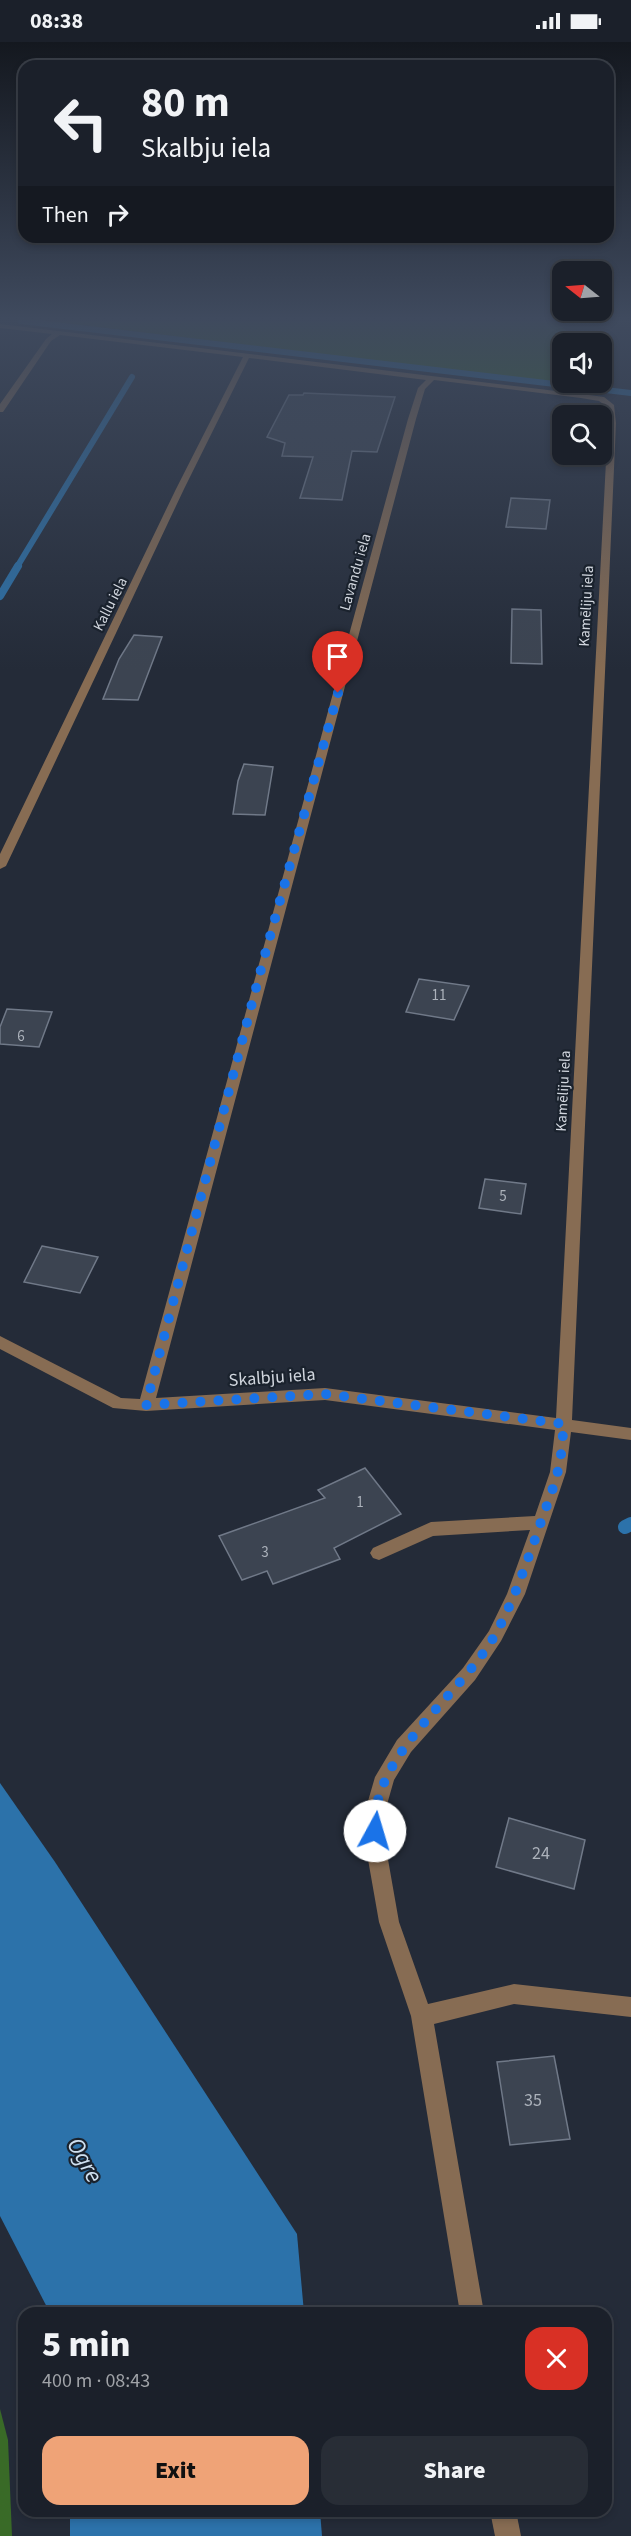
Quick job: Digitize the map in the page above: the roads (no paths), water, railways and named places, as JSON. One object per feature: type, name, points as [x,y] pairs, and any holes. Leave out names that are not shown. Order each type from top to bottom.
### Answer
[{"type":"street","name":"Kallu iela","points":[[0,866],[206,437]]},
{"type":"street","name":"Lavandu iela","points":[[146,1405],[407,437]]},
{"type":"street","name":"Kamēliju iela","points":[[471,2307],[422,2016],[389,1922],[376,1848],[374,1815],[385,1777],[404,1746],[469,1674],[495,1636],[516,1594],[558,1472],[564,1424],[610,437]]},
{"type":"street","name":"Skalbju iela","points":[[0,1342],[120,1404],[146,1405],[325,1394],[631,1434]]},
{"type":"street","points":[[379,1554],[431,1528],[541,1522]]},
{"type":"street","points":[[422,2016],[514,1994],[631,2007]]},
{"type":"street","points":[[504,2517],[508,2536]]},
{"type":"water","name":"Ogre","points":[[0,1783],[55,1862],[297,2234],[303,2307],[47,2307],[0,2216]]},
{"type":"water","points":[[70,2517],[320,2517],[322,2536],[70,2536]]},
{"type":"waterway","points":[[17,567],[95,437]]},
{"type":"waterway","points":[[0,596],[18,566]]},
{"type":"waterway","points":[[625,1527],[631,1524]]}]
